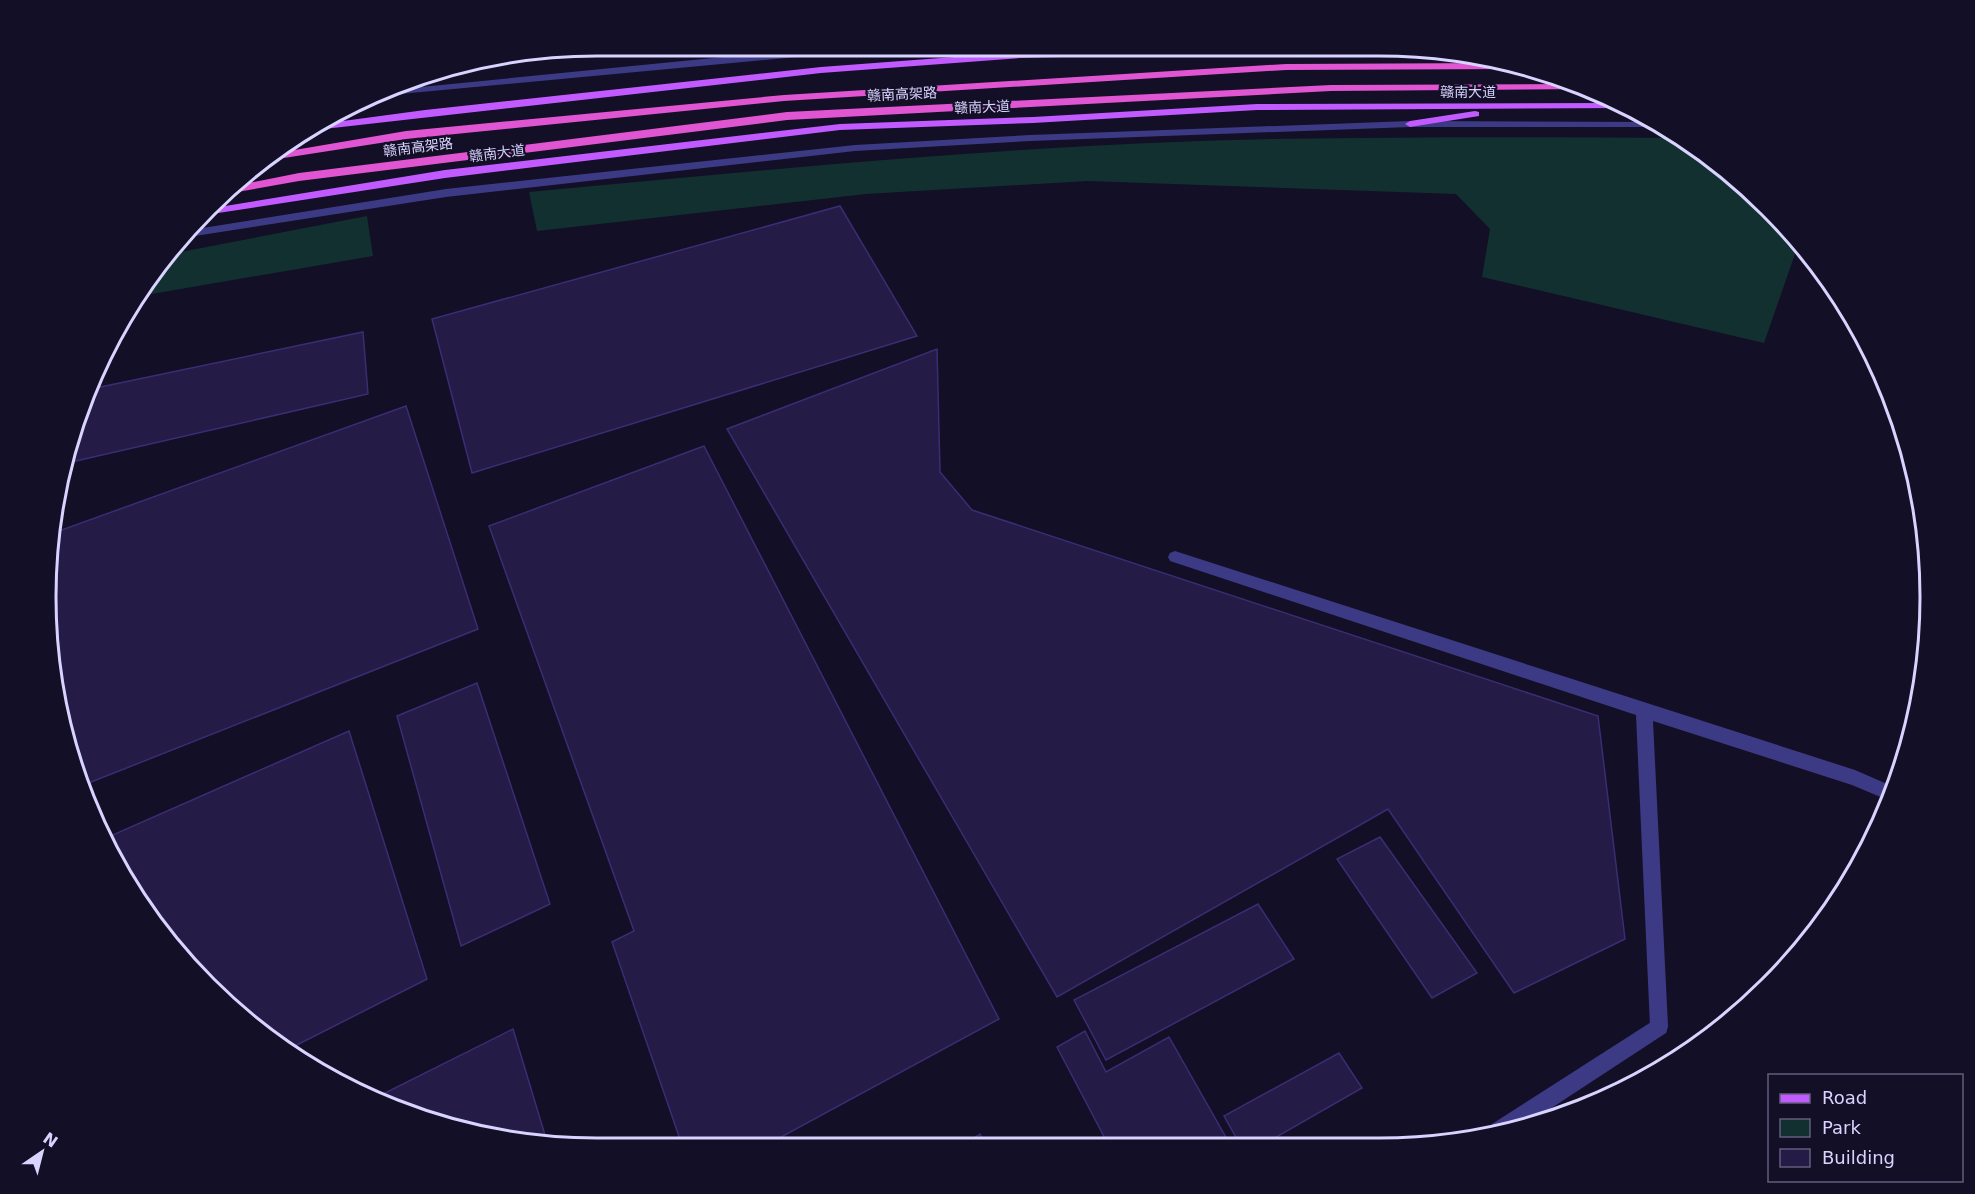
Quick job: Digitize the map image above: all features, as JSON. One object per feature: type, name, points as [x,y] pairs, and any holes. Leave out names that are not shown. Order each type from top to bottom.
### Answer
[{"type":"highway","name":"赣南高架路","points":[[284,155],[406,135],[784,98],[1286,67],[1485,66]]},
{"type":"highway","name":"赣南高架路","points":[[242,189],[299,177],[787,116],[1330,88],[1560,87]]},
{"type":"main road","points":[[326,128],[425,114],[821,70],[1007,56]]},
{"type":"main road","points":[[1410,124],[1524,106]]},
{"type":"main road","name":"赣南大道","points":[[217,212],[445,174],[840,127],[1257,108],[1606,106]]},
{"type":"street","points":[[403,92],[764,56]]},
{"type":"street","points":[[196,233],[446,194],[855,148],[1030,138],[1410,124],[1643,125]]},
{"type":"street","points":[[1174,557],[1855,778],[1883,790]]},
{"type":"street","points":[[1515,1121],[1659,1026],[1644,711]]},
{"type":"green space","points":[[1665,138],[1708,167],[1735,190],[1761,214],[1796,252],[1764,343],[1482,277],[1490,229],[1456,194],[1088,181],[866,194],[537,231],[529,192],[900,159],[1085,146],[1271,139]]},
{"type":"green space","points":[[367,216],[373,256],[148,295],[180,252]]},
{"type":"building","points":[[840,206],[917,336],[472,473],[432,319]]},
{"type":"building","points":[[363,332],[368,394],[73,462],[84,423],[98,388]]},
{"type":"building","points":[[937,349],[940,472],[972,510],[1598,716],[1625,939],[1514,993],[1388,809],[1057,997],[727,429]]},
{"type":"building","points":[[406,406],[478,629],[89,783],[74,737],[60,668],[56,597],[60,531]]},
{"type":"building","points":[[704,446],[999,1019],[779,1138],[680,1138],[612,942],[634,931],[489,526]]},
{"type":"building","points":[[477,683],[550,904],[461,946],[397,716]]},
{"type":"building","points":[[349,731],[427,979],[295,1046],[240,1004],[190,954],[147,898],[111,836]]},
{"type":"building","points":[[1380,837],[1477,973],[1432,998],[1337,859]]},
{"type":"building","points":[[1258,904],[1294,959],[1106,1060],[1074,1000]]},
{"type":"building","points":[[513,1029],[545,1136],[491,1128],[457,1120],[423,1110],[383,1094]]},
{"type":"building","points":[[1085,1031],[1106,1072],[1169,1037],[1226,1138],[1105,1138],[1057,1047]]},
{"type":"building","points":[[1339,1053],[1362,1088],[1274,1138],[1236,1138],[1224,1116]]}]
